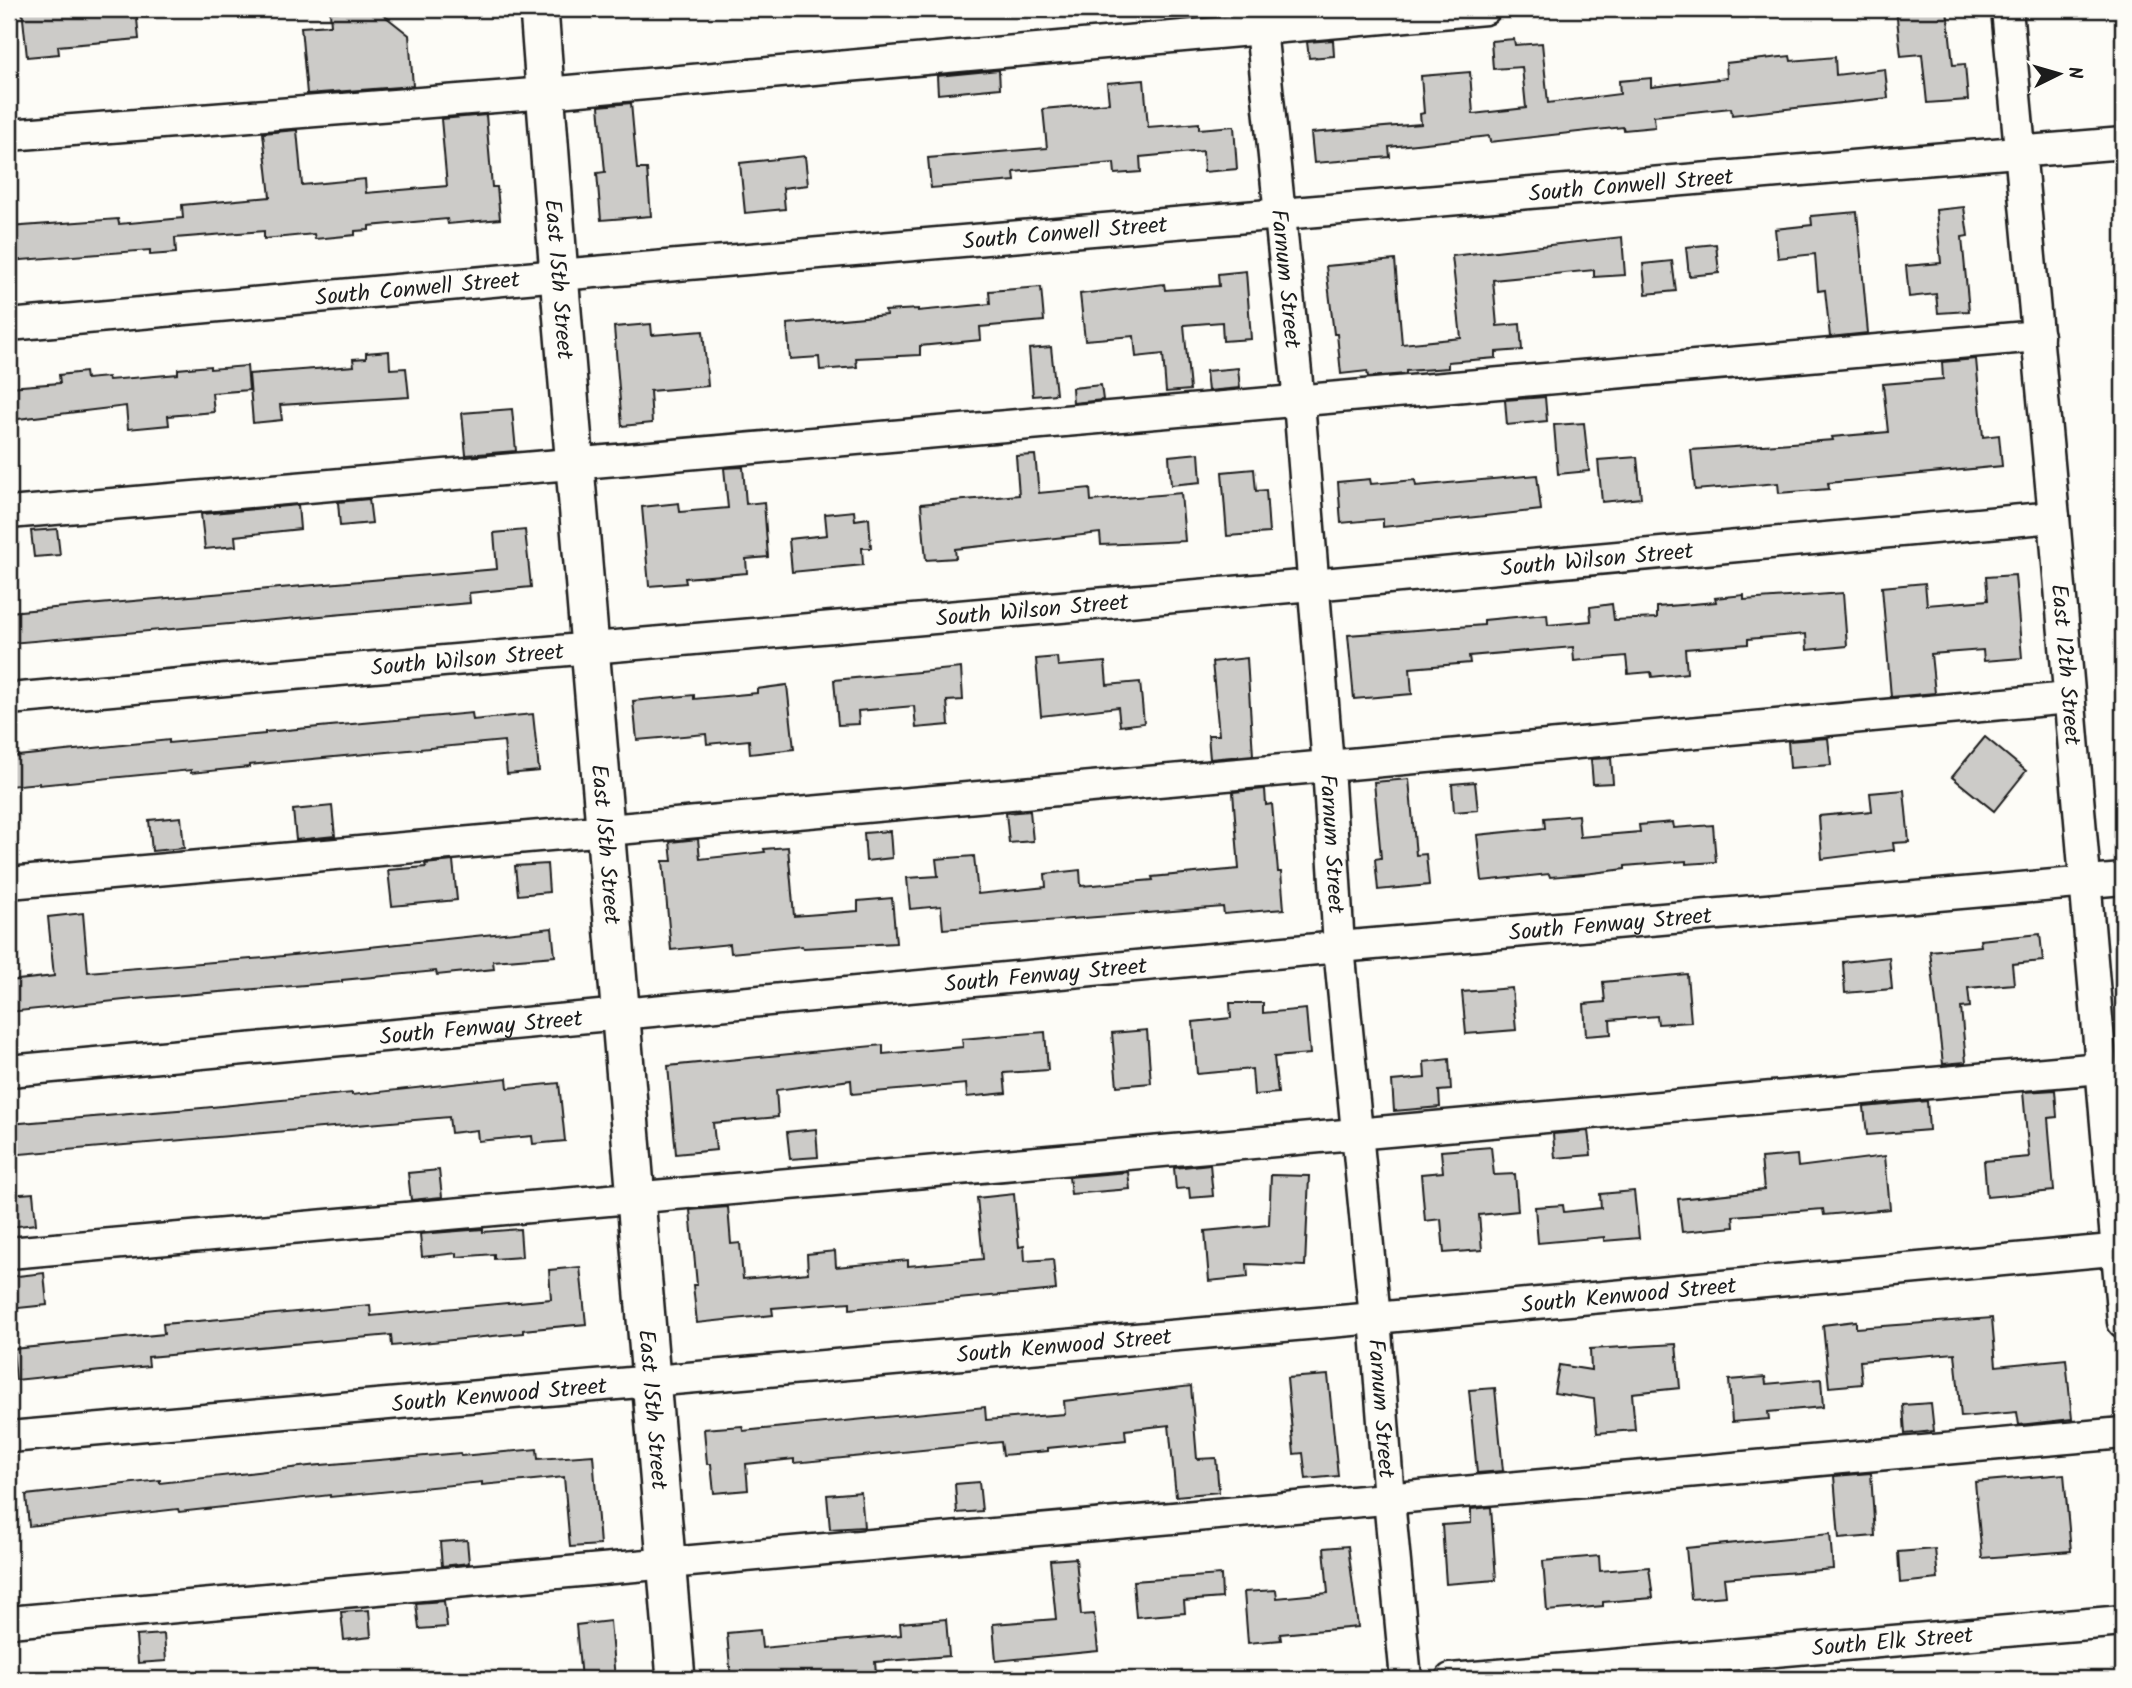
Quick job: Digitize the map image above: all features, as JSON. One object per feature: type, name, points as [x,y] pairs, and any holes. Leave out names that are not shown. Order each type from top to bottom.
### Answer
[{"type":"main road","name":"East 15th Street","points":[[539,9],[676,1679]]},
{"type":"street","points":[[9,135],[546,93],[1260,18],[1485,9]]},
{"type":"street","name":"East 12th Street","points":[[2007,9],[2054,517],[2084,884],[2120,1249],[2123,1322]]},
{"type":"street","name":"Farnum Street","points":[[1260,18],[1299,402],[1328,766],[1339,947],[1406,1679]]},
{"type":"street","name":"South Conwell Street","points":[[9,325],[559,275],[2123,143]]},
{"type":"street","points":[[9,513],[2038,336]]},
{"type":"street","name":"South Wilson Street","points":[[9,699],[2054,517]]},
{"type":"street","points":[[9,883],[2068,698]]},
{"type":"street","name":"South Fenway Street","points":[[9,1071],[1339,947],[2123,879]]},
{"type":"street","points":[[9,1253],[2101,1068]]},
{"type":"street","name":"South Kenwood Street","points":[[9,1437],[1375,1318],[2120,1249]]},
{"type":"street","points":[[9,1622],[2123,1433]]},
{"type":"street","name":"South Elk Street","points":[[1451,1679],[2123,1621]]},
{"type":"building","points":[[22,9],[55,9],[55,13],[136,9],[139,39],[58,46],[59,54],[27,57]]},
{"type":"building","points":[[376,9],[409,35],[413,86],[307,94],[301,27],[331,25],[330,12]]},
{"type":"building","points":[[1896,9],[1947,9],[1953,65],[1965,64],[1968,100],[1927,103],[1922,54],[1901,56]]},
{"type":"building","points":[[1514,39],[1515,45],[1542,43],[1548,103],[1620,94],[1619,81],[1651,78],[1651,87],[1727,78],[1726,63],[1790,56],[1791,61],[1835,57],[1836,75],[1885,69],[1888,98],[1732,115],[1731,108],[1654,116],[1655,127],[1624,130],[1623,127],[1490,142],[1489,136],[1389,147],[1390,157],[1314,163],[1311,133],[1421,124],[1420,114],[1424,113],[1421,76],[1470,72],[1473,114],[1526,108],[1522,67],[1493,69],[1491,41]]},
{"type":"building","points":[[1333,40],[1334,56],[1309,58],[1307,42]]},
{"type":"building","points":[[999,70],[1000,88],[938,94],[937,76]]},
{"type":"building","points":[[1144,80],[1148,127],[1199,123],[1199,129],[1234,126],[1237,169],[1204,172],[1203,151],[1140,157],[1141,172],[1115,174],[1114,163],[1014,172],[1015,181],[931,188],[928,158],[1047,148],[1043,109],[1109,103],[1107,83]]},
{"type":"building","points":[[631,103],[637,169],[647,169],[651,216],[601,220],[597,173],[605,172],[599,106]]},
{"type":"building","points":[[486,115],[492,187],[497,187],[500,219],[448,224],[447,219],[369,226],[369,230],[355,231],[355,235],[315,239],[314,234],[264,239],[264,231],[175,238],[176,253],[150,255],[150,250],[9,261],[9,227],[118,219],[119,224],[183,218],[182,205],[270,197],[263,133],[297,130],[302,185],[365,179],[366,193],[447,186],[441,119]]},
{"type":"building","points":[[805,156],[808,185],[783,188],[785,209],[745,213],[740,163]]},
{"type":"building","points":[[1964,207],[1968,236],[1962,237],[1969,311],[1938,313],[1936,294],[1909,297],[1906,266],[1941,263],[1936,210]]},
{"type":"building","points":[[1857,212],[1868,333],[1830,337],[1825,290],[1818,291],[1815,254],[1778,258],[1775,229],[1812,225],[1811,216]]},
{"type":"building","points":[[1622,237],[1625,275],[1594,277],[1594,270],[1493,280],[1497,326],[1520,324],[1522,350],[1496,352],[1496,358],[1448,362],[1448,368],[1406,371],[1406,374],[1368,377],[1367,371],[1341,374],[1326,266],[1395,260],[1402,344],[1461,338],[1452,256]]},
{"type":"building","points":[[1716,244],[1719,273],[1689,276],[1686,247]]},
{"type":"building","points":[[1672,261],[1676,291],[1646,294],[1643,264]]},
{"type":"building","points":[[1246,271],[1251,339],[1223,341],[1222,322],[1184,325],[1190,390],[1166,392],[1163,354],[1136,357],[1134,336],[1085,340],[1080,294],[1164,284],[1165,290],[1219,286],[1218,274]]},
{"type":"building","points":[[1041,287],[1044,321],[980,327],[981,340],[920,346],[920,355],[856,358],[857,367],[820,370],[819,357],[790,359],[787,324],[886,315],[885,311],[918,311],[990,304],[989,291]]},
{"type":"building","points":[[651,324],[652,335],[703,331],[708,386],[650,391],[652,423],[622,426],[614,327]]},
{"type":"building","points":[[1051,347],[1056,394],[1033,396],[1029,349]]},
{"type":"building","points":[[389,351],[390,369],[406,368],[409,397],[280,405],[282,420],[253,423],[249,374],[354,366],[353,359],[366,358],[366,353]]},
{"type":"building","points":[[1976,359],[1983,437],[1999,435],[2002,466],[1828,483],[1829,489],[1779,493],[1778,483],[1695,490],[1691,450],[1833,440],[1832,437],[1888,432],[1883,384],[1943,379],[1942,362]]},
{"type":"building","points":[[210,366],[210,369],[247,366],[249,390],[212,393],[214,412],[168,416],[169,425],[128,429],[126,406],[9,420],[9,387],[60,383],[59,375],[85,372],[86,379],[108,377],[109,380],[178,374],[178,369]]},
{"type":"building","points":[[1238,368],[1240,388],[1208,391],[1206,371]]},
{"type":"building","points":[[1101,385],[1103,400],[1073,403],[1072,388]]},
{"type":"building","points":[[1545,397],[1547,421],[1507,425],[1505,400]]},
{"type":"building","points":[[512,409],[516,451],[466,455],[462,413]]},
{"type":"building","points":[[1584,423],[1589,471],[1558,474],[1554,425]]},
{"type":"building","points":[[1199,453],[1201,482],[1171,485],[1169,456]]},
{"type":"building","points":[[1035,455],[1039,493],[1090,488],[1091,501],[1181,493],[1185,541],[1101,545],[1100,533],[955,549],[956,558],[926,560],[921,504],[1019,495],[1016,456]]},
{"type":"building","points":[[1637,457],[1641,498],[1602,502],[1598,460]]},
{"type":"building","points":[[743,467],[746,504],[764,502],[768,557],[746,559],[747,573],[685,578],[686,583],[649,586],[642,507],[679,503],[680,512],[728,508],[724,468]]},
{"type":"building","points":[[1254,469],[1256,491],[1266,490],[1269,533],[1227,536],[1222,472]]},
{"type":"building","points":[[1537,475],[1541,510],[1383,527],[1383,519],[1341,523],[1338,482],[1370,479],[1371,484],[1415,480],[1416,486]]},
{"type":"building","points":[[369,499],[372,523],[340,526],[338,502]]},
{"type":"building","points":[[298,505],[300,529],[235,536],[236,546],[205,549],[201,514]]},
{"type":"building","points":[[854,511],[855,520],[869,518],[871,548],[862,548],[863,565],[792,572],[789,539],[827,535],[825,514]]},
{"type":"building","points":[[57,529],[60,555],[34,557],[31,531]]},
{"type":"building","points":[[525,530],[531,587],[469,593],[470,603],[11,643],[9,612],[497,569],[494,533]]},
{"type":"building","points":[[2015,575],[2022,658],[1984,661],[1983,650],[1931,654],[1935,693],[1891,697],[1882,587],[1925,583],[1927,605],[1988,600],[1986,577]]},
{"type":"building","points":[[1843,593],[1847,646],[1807,650],[1806,634],[1748,639],[1748,644],[1685,649],[1687,673],[1652,677],[1651,672],[1628,674],[1626,656],[1574,661],[1573,647],[1469,656],[1470,663],[1410,668],[1412,694],[1354,699],[1348,635],[1484,625],[1484,620],[1547,614],[1548,625],[1591,621],[1590,607],[1612,604],[1614,620],[1657,618],[1657,607],[1716,602],[1715,598],[1744,595],[1744,600]]},
{"type":"building","points":[[1057,657],[1058,666],[1105,662],[1107,685],[1140,682],[1144,723],[1120,726],[1118,707],[1041,716],[1036,659]]},
{"type":"building","points":[[1247,658],[1253,755],[1210,759],[1208,735],[1219,735],[1212,662]]},
{"type":"building","points":[[961,668],[963,700],[947,701],[949,725],[916,728],[914,706],[858,711],[859,724],[838,725],[834,680]]},
{"type":"building","points":[[787,685],[794,749],[750,754],[749,740],[707,744],[706,734],[637,740],[633,701],[757,693],[757,689]]},
{"type":"building","points":[[472,713],[473,720],[533,714],[539,771],[507,774],[504,741],[191,773],[191,770],[9,786],[9,757]]},
{"type":"building","points":[[1985,737],[2026,771],[1994,811],[1952,777]]},
{"type":"building","points":[[1828,738],[1831,765],[1790,768],[1788,741]]},
{"type":"building","points":[[1611,758],[1613,783],[1593,784],[1591,759]]},
{"type":"building","points":[[1409,779],[1416,855],[1426,854],[1429,885],[1378,890],[1375,859],[1381,858],[1374,782]]},
{"type":"building","points":[[1475,782],[1478,810],[1454,812],[1452,784]]},
{"type":"building","points":[[1265,789],[1266,805],[1272,804],[1284,909],[1224,914],[1223,907],[943,929],[941,906],[910,909],[907,878],[938,876],[936,859],[974,856],[978,894],[1046,887],[1045,874],[1080,870],[1081,886],[1239,869],[1233,792]]},
{"type":"building","points":[[1904,790],[1909,842],[1893,843],[1894,850],[1822,859],[1819,816],[1872,811],[1870,793]]},
{"type":"building","points":[[332,806],[335,836],[296,840],[293,810]]},
{"type":"building","points":[[1030,811],[1033,841],[1009,843],[1006,813]]},
{"type":"building","points":[[1578,815],[1580,837],[1640,832],[1639,825],[1673,822],[1674,828],[1713,825],[1716,862],[1686,864],[1686,861],[1625,866],[1625,869],[1584,874],[1550,877],[1549,874],[1482,881],[1477,835],[1545,828],[1544,818]]},
{"type":"building","points":[[181,817],[184,848],[152,851],[149,820]]},
{"type":"building","points":[[890,831],[892,858],[866,861],[864,833]]},
{"type":"building","points":[[698,839],[700,859],[788,847],[794,916],[858,911],[858,901],[892,898],[896,943],[802,946],[731,953],[730,944],[671,950],[663,861],[672,861],[670,842]]},
{"type":"building","points":[[453,861],[457,900],[392,906],[388,870],[426,867],[425,864]]},
{"type":"building","points":[[547,864],[549,892],[518,895],[515,866]]},
{"type":"building","points":[[83,913],[88,972],[264,958],[552,928],[555,956],[493,961],[494,969],[437,975],[436,971],[9,1012],[9,981],[54,976],[48,917]]},
{"type":"building","points":[[2040,934],[2043,961],[2012,964],[2014,984],[1968,988],[1970,1007],[1961,1008],[1966,1062],[1943,1064],[1930,951],[1981,946],[1980,940]]},
{"type":"building","points":[[1889,957],[1892,989],[1845,993],[1843,962]]},
{"type":"building","points":[[1687,974],[1691,1022],[1658,1024],[1657,1016],[1610,1020],[1611,1034],[1586,1036],[1584,1004],[1605,1002],[1603,982]]},
{"type":"building","points":[[1512,988],[1516,1030],[1466,1034],[1462,992]]},
{"type":"building","points":[[1230,1003],[1263,1003],[1263,1013],[1306,1009],[1310,1054],[1274,1057],[1278,1093],[1254,1095],[1252,1069],[1197,1074],[1193,1022],[1231,1018]]},
{"type":"building","points":[[1147,1030],[1151,1083],[1117,1086],[1112,1033]]},
{"type":"building","points":[[1045,1032],[1048,1070],[1004,1073],[1006,1093],[967,1097],[966,1084],[852,1094],[851,1080],[776,1090],[778,1117],[713,1123],[716,1150],[676,1154],[668,1066],[883,1045],[883,1054],[963,1047],[962,1039]]},
{"type":"building","points":[[1449,1059],[1451,1090],[1439,1091],[1440,1107],[1394,1111],[1392,1081],[1425,1078],[1424,1062]]},
{"type":"building","points":[[507,1078],[508,1088],[559,1083],[565,1141],[533,1144],[532,1136],[478,1141],[477,1130],[451,1133],[449,1117],[9,1155],[9,1124],[352,1095]]},
{"type":"building","points":[[2055,1090],[2057,1117],[2048,1118],[2054,1191],[1987,1197],[1984,1161],[2029,1157],[2023,1092]]},
{"type":"building","points":[[1927,1101],[1929,1130],[1867,1135],[1864,1107]]},
{"type":"building","points":[[816,1129],[818,1157],[790,1159],[787,1132]]},
{"type":"building","points":[[1588,1131],[1591,1155],[1555,1158],[1553,1134]]},
{"type":"building","points":[[1491,1147],[1494,1175],[1515,1174],[1518,1211],[1479,1215],[1482,1250],[1444,1253],[1441,1219],[1425,1221],[1421,1174],[1443,1172],[1441,1151]]},
{"type":"building","points":[[1797,1155],[1798,1167],[1885,1156],[1890,1209],[1824,1215],[1823,1209],[1733,1216],[1734,1227],[1682,1232],[1678,1199],[1764,1190],[1761,1158]]},
{"type":"building","points":[[1210,1164],[1213,1196],[1190,1198],[1189,1188],[1176,1189],[1174,1168]]},
{"type":"building","points":[[439,1170],[442,1197],[411,1200],[408,1173]]},
{"type":"building","points":[[1128,1172],[1130,1189],[1071,1194],[1069,1177]]},
{"type":"building","points":[[1271,1175],[1309,1176],[1305,1266],[1247,1264],[1248,1277],[1209,1281],[1205,1231],[1269,1225]]},
{"type":"building","points":[[1634,1191],[1639,1238],[1604,1241],[1604,1237],[1538,1243],[1535,1207],[1563,1205],[1564,1212],[1601,1208],[1600,1194]]},
{"type":"building","points":[[33,1193],[36,1224],[9,1227],[9,1195]]},
{"type":"building","points":[[1014,1194],[1019,1247],[1024,1246],[1025,1261],[1053,1259],[1056,1290],[850,1309],[850,1302],[772,1308],[773,1315],[697,1323],[693,1285],[697,1285],[690,1210],[728,1207],[731,1244],[740,1243],[743,1279],[808,1273],[807,1254],[835,1251],[836,1267],[908,1260],[908,1266],[983,1259],[977,1198]]},
{"type":"building","points":[[483,1229],[483,1232],[520,1229],[522,1257],[494,1259],[494,1254],[457,1257],[457,1253],[422,1257],[420,1234]]},
{"type":"building","points":[[580,1267],[586,1324],[392,1346],[391,1335],[148,1357],[149,1366],[16,1380],[13,1349],[164,1334],[163,1324],[370,1305],[371,1316],[551,1299],[549,1270]]},
{"type":"building","points":[[44,1273],[47,1305],[9,1309],[9,1277]]},
{"type":"building","points":[[1992,1318],[1996,1366],[2066,1359],[2072,1419],[2019,1425],[2017,1412],[1961,1417],[1955,1353],[1860,1361],[1862,1384],[1829,1387],[1823,1325],[1856,1321],[1856,1328]]},
{"type":"building","points":[[1676,1344],[1680,1388],[1632,1393],[1635,1430],[1597,1433],[1594,1399],[1554,1393],[1559,1365],[1591,1370],[1590,1349]]},
{"type":"building","points":[[1328,1375],[1338,1476],[1306,1479],[1303,1453],[1294,1454],[1287,1378]]},
{"type":"building","points":[[1765,1377],[1766,1384],[1821,1379],[1823,1407],[1768,1412],[1769,1419],[1732,1422],[1729,1380]]},
{"type":"building","points":[[1191,1386],[1197,1459],[1216,1458],[1219,1492],[1176,1496],[1169,1425],[1125,1430],[1126,1440],[1048,1448],[1048,1451],[1003,1455],[1001,1442],[794,1463],[794,1459],[746,1464],[748,1490],[714,1493],[711,1464],[707,1464],[704,1429],[742,1426],[743,1431],[985,1407],[986,1420],[1065,1414],[1064,1401]]},
{"type":"building","points":[[1495,1388],[1503,1471],[1477,1473],[1469,1390]]},
{"type":"building","points":[[1931,1403],[1934,1431],[1905,1434],[1903,1405]]},
{"type":"building","points":[[537,1449],[538,1459],[593,1455],[600,1545],[570,1547],[564,1477],[330,1495],[29,1526],[26,1495],[309,1466]]},
{"type":"building","points":[[1871,1473],[1875,1536],[1839,1539],[1834,1476]]},
{"type":"building","points":[[2064,1474],[2071,1551],[1982,1558],[1975,1482]]},
{"type":"building","points":[[979,1482],[982,1511],[957,1513],[955,1484]]},
{"type":"building","points":[[861,1492],[864,1527],[830,1529],[827,1495]]},
{"type":"building","points":[[1491,1507],[1496,1580],[1446,1584],[1442,1525],[1471,1523],[1471,1509]]},
{"type":"building","points":[[1830,1534],[1833,1569],[1724,1578],[1726,1596],[1691,1599],[1686,1548]]},
{"type":"building","points":[[467,1540],[469,1563],[442,1566],[440,1542]]},
{"type":"building","points":[[1348,1546],[1358,1627],[1280,1634],[1281,1640],[1248,1643],[1244,1592],[1276,1590],[1277,1598],[1328,1593],[1324,1548]]},
{"type":"building","points":[[1935,1549],[1938,1579],[1900,1583],[1898,1552]]},
{"type":"building","points":[[1599,1556],[1600,1571],[1649,1567],[1653,1598],[1603,1602],[1603,1606],[1547,1611],[1543,1561]]},
{"type":"building","points":[[1076,1558],[1081,1615],[1094,1614],[1098,1651],[996,1661],[993,1624],[1056,1619],[1050,1560]]},
{"type":"building","points":[[1221,1575],[1222,1598],[1184,1601],[1185,1613],[1136,1617],[1133,1581]]},
{"type":"building","points":[[444,1601],[447,1627],[419,1629],[416,1603]]},
{"type":"building","points":[[369,1610],[371,1637],[344,1640],[341,1612]]},
{"type":"building","points":[[946,1619],[949,1656],[875,1662],[876,1673],[812,1679],[731,1679],[727,1633],[760,1630],[762,1648],[901,1635],[900,1623]]},
{"type":"building","points":[[610,1621],[615,1679],[581,1679],[576,1625]]},
{"type":"building","points":[[164,1634],[166,1661],[138,1663],[136,1636]]}]
